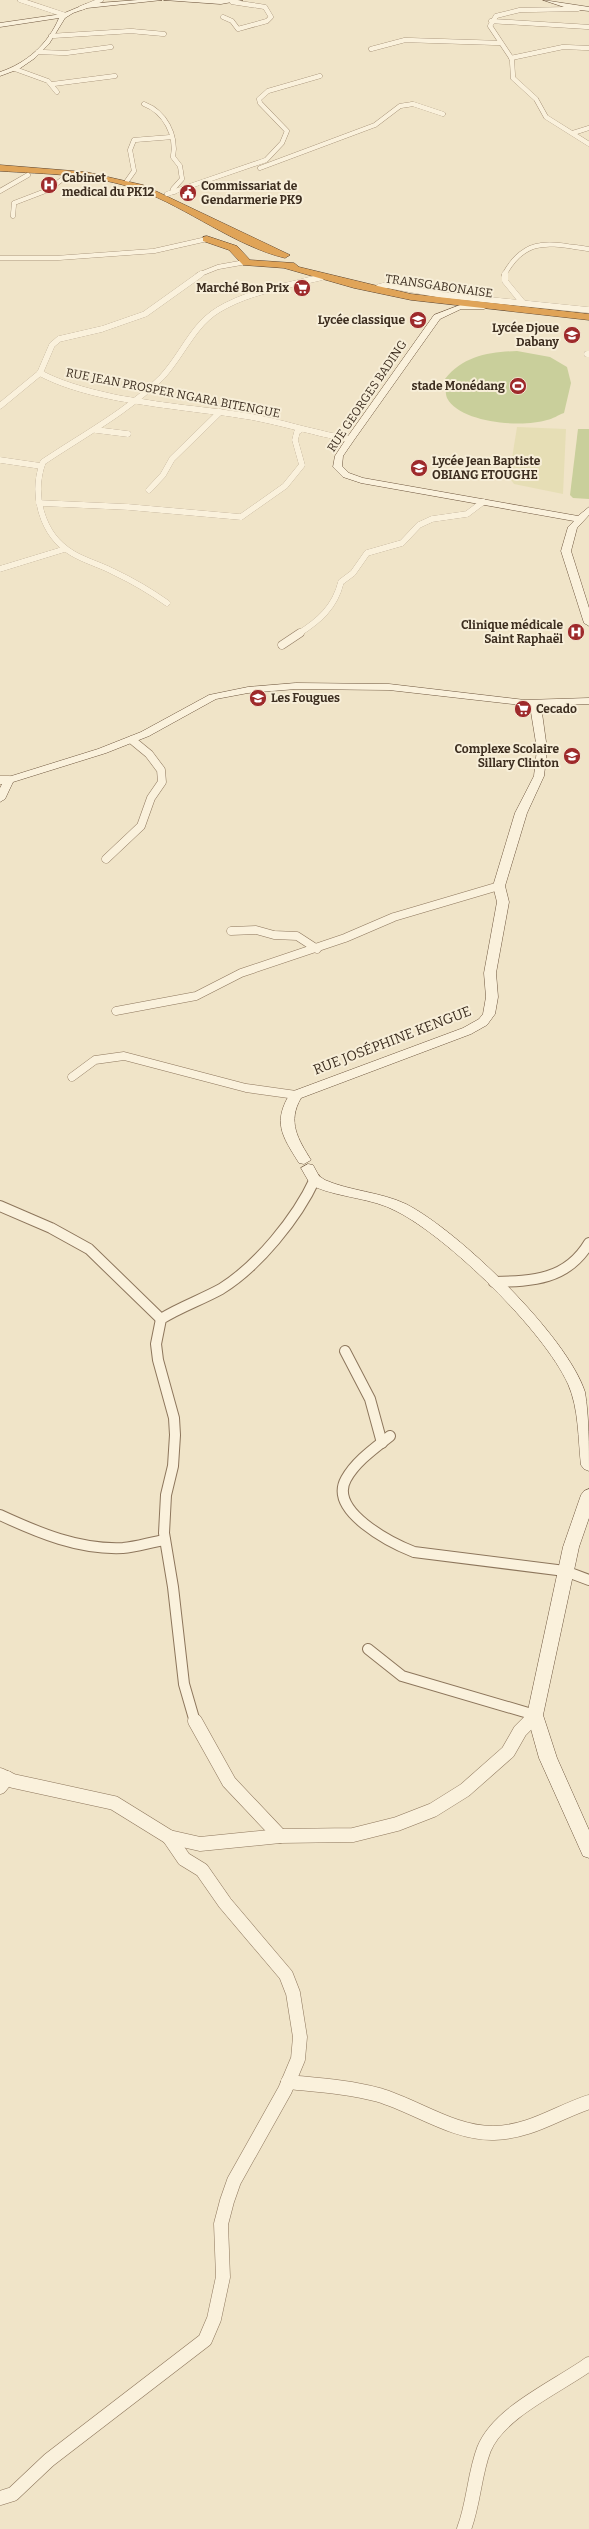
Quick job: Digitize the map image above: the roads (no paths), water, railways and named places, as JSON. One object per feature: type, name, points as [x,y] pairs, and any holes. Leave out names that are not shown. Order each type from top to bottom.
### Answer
[{"type":"highway","points":[[0,168],[68,172],[134,186],[169,198],[263,247],[284,255]]},
{"type":"highway","points":[[0,171],[65,176],[116,185],[157,199],[204,222],[273,260],[288,266],[301,263]]},
{"type":"highway","points":[[204,222],[214,231],[212,236],[207,239]]},
{"type":"highway","points":[[207,239],[233,248],[240,253],[246,262],[273,260],[284,255]]},
{"type":"highway","name":"TRANSGABONAISE","points":[[284,255],[298,257],[301,263],[332,275],[379,287],[439,297],[586,312]]},
{"type":"highway","name":"TRANSGABONAISE","points":[[288,266],[322,277],[411,297],[496,308],[586,312]]},
{"type":"street","points":[[20,0],[63,17]]},
{"type":"street","points":[[0,25],[55,19],[63,17],[100,0]]},
{"type":"street","points":[[81,8],[159,0]]},
{"type":"street","points":[[167,0],[232,2],[265,8],[270,17],[267,21],[238,29],[232,21],[223,17]]},
{"type":"street","points":[[232,2],[240,0]]},
{"type":"street","points":[[546,0],[578,8]]},
{"type":"street","points":[[589,9],[578,8],[516,11],[499,14],[491,21],[491,28],[511,58],[513,78],[536,98],[542,114],[589,144]]},
{"type":"street","points":[[0,74],[15,69],[38,52],[51,36],[63,17]]},
{"type":"street","points":[[491,21],[589,27]]},
{"type":"street","points":[[51,36],[131,31],[164,34]]},
{"type":"street","points":[[371,49],[405,40],[500,42]]},
{"type":"street","points":[[38,52],[66,53],[111,47]]},
{"type":"street","points":[[511,58],[563,48],[589,48]]},
{"type":"street","points":[[15,69],[43,78],[53,84],[57,92]]},
{"type":"street","points":[[53,84],[115,76]]},
{"type":"street","points":[[167,194],[266,160],[282,143],[287,131],[260,103],[259,99],[262,95],[294,82],[320,76]]},
{"type":"street","points":[[144,104],[156,110],[171,131],[175,148],[173,157],[180,166],[182,179],[173,189],[174,192]]},
{"type":"street","points":[[211,178],[227,177],[276,163],[310,148],[362,131],[375,125],[383,117],[402,104],[418,104],[443,114]]},
{"type":"street","points":[[573,134],[589,128]]},
{"type":"street","points":[[127,181],[134,171],[130,150],[134,140],[172,137]]},
{"type":"street","points":[[0,192],[28,175]]},
{"type":"street","points":[[13,216],[14,204],[48,190],[64,178]]},
{"type":"street","points":[[0,258],[57,258],[154,251],[207,239]]},
{"type":"street","points":[[523,303],[519,296],[504,281],[503,277],[511,260],[525,248],[530,245],[544,244],[589,249]]},
{"type":"street","points":[[0,406],[13,398],[27,381],[40,373],[41,367],[52,345],[60,339],[102,329],[145,314],[198,275],[218,267],[246,262]]},
{"type":"street","points":[[167,603],[142,585],[98,564],[84,560],[65,549],[43,522],[39,503],[41,466],[43,462],[59,450],[67,448],[96,430],[138,398],[163,376],[182,346],[217,311],[264,291],[322,277]]},
{"type":"street","points":[[379,287],[387,285],[442,295],[523,303],[586,312]]},
{"type":"street","points":[[411,297],[441,304],[445,308],[442,313]]},
{"type":"street","points":[[442,313],[460,307],[496,308]]},
{"type":"street","name":"RUE GEORGES BADING","points":[[442,313],[435,318],[350,439],[336,462],[338,468],[346,475],[361,480],[580,518]]},
{"type":"street","name":"RUE JEAN PROSPER NGARA BITENGUE","points":[[40,373],[60,382],[138,398],[260,418],[300,430],[350,439]]},
{"type":"street","points":[[149,490],[163,475],[172,459],[220,412]]},
{"type":"street","points":[[96,430],[128,434]]},
{"type":"street","points":[[39,503],[128,507],[241,517],[285,486],[302,465],[295,440],[297,432],[300,430]]},
{"type":"street","points":[[0,460],[41,466]]},
{"type":"street","points":[[282,645],[322,618],[340,590],[341,582],[353,573],[367,553],[402,543],[419,526],[432,520],[467,514],[483,502]]},
{"type":"street","points":[[589,510],[580,518],[569,537],[566,551],[586,601],[589,623]]},
{"type":"street","points":[[0,568],[65,549]]},
{"type":"street","points":[[0,799],[4,780],[82,758],[132,740],[212,697],[229,693],[274,687],[324,686],[418,689],[535,704],[589,701]]},
{"type":"street","name":"RUE JOSÉPHINE KENGUE","points":[[296,1095],[467,1031],[483,1022],[489,1014],[492,997],[490,973],[503,902],[499,886],[521,813],[539,776],[542,749],[535,704]]},
{"type":"street","points":[[106,859],[141,826],[151,798],[162,782],[161,770],[149,754],[132,740]]},
{"type":"street","points":[[116,1011],[196,996],[241,973],[317,949],[394,917],[499,886]]},
{"type":"street","points":[[230,931],[256,930],[274,935],[297,936],[317,949]]},
{"type":"street","points":[[72,1077],[80,1068],[92,1062],[110,1057],[124,1056],[246,1088],[296,1095],[289,1108],[285,1123],[286,1130],[309,1169],[323,1185],[400,1206],[417,1215],[452,1243],[494,1282],[555,1350],[584,1395],[589,1464]]},
{"type":"street","points":[[280,1836],[229,1782],[197,1728],[184,1684],[173,1588],[165,1540],[166,1495],[173,1466],[175,1435],[174,1418],[158,1360],[156,1344],[161,1319],[188,1303],[220,1289],[241,1276],[259,1258],[297,1210],[309,1169]]},
{"type":"street","points":[[0,1206],[52,1228],[89,1249],[161,1319]]},
{"type":"street","points":[[494,1282],[536,1279],[559,1273],[571,1266],[589,1243]]},
{"type":"street","points":[[345,1351],[370,1399],[386,1439],[358,1465],[343,1484],[342,1494],[348,1506],[379,1536],[397,1546],[433,1556],[490,1560],[565,1571],[589,1580]]},
{"type":"street","points":[[589,1495],[571,1546],[535,1715],[548,1758],[589,1850]]},
{"type":"street","points":[[0,1515],[40,1534],[85,1546],[124,1548],[165,1540]]},
{"type":"street","points":[[368,1649],[402,1676],[456,1690],[535,1715]]},
{"type":"street","points":[[2,1780],[114,1803],[169,1837],[200,1844],[280,1836],[353,1835],[397,1824],[433,1810],[489,1771],[508,1752],[520,1731],[535,1715]]},
{"type":"street","points":[[0,2498],[13,2494],[49,2460],[205,2340],[214,2319],[223,2277],[221,2224],[227,2201],[234,2181],[288,2082],[298,2059],[300,2037],[293,1993],[286,1975],[234,1915],[202,1870],[184,1859],[169,1837]]},
{"type":"street","points":[[288,2082],[342,2088],[389,2098],[440,2119],[484,2133],[505,2132],[536,2123],[562,2115],[589,2102]]},
{"type":"street","points":[[464,2529],[478,2485],[484,2448],[501,2425],[589,2364]]},
{"type":"place","name":"Cabinet medical du PK12","points":[[49,185]]},
{"type":"place","name":"Commissariat de Gendarmerie PK9","points":[[188,193]]},
{"type":"place","name":"Marché Bon Prix","points":[[302,288]]},
{"type":"place","name":"Lycée classique","points":[[418,320]]},
{"type":"place","name":"Lycée Djoue Dabany","points":[[572,335]]},
{"type":"place","name":"stade Monédang","points":[[518,386]]},
{"type":"place","name":"Lycée Jean Baptiste OBIANG ETOUGHE","points":[[419,468]]},
{"type":"place","name":"Clinique médicale Saint Raphaël","points":[[576,632]]},
{"type":"place","name":"Les Fougues","points":[[258,698]]},
{"type":"place","name":"Cecado","points":[[523,709]]},
{"type":"place","name":"Complexe Scolaire Sillary Clinton","points":[[572,756]]}]
